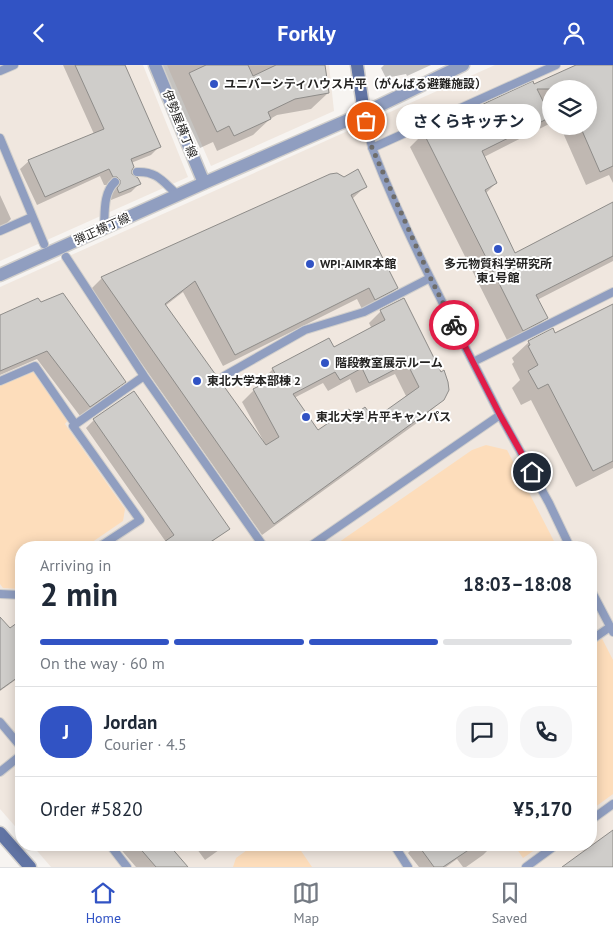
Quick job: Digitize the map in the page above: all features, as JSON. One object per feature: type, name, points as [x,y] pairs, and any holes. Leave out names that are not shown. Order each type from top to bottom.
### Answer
[{"type":"street","name":"伊勢屋横丁線","points":[[156,65],[204,183]]},
{"type":"street","points":[[357,65],[364,113]]},
{"type":"street","name":"弾正横丁線","points":[[0,275],[364,113],[463,65]]},
{"type":"street","points":[[0,833],[15,850]]},
{"type":"street","points":[[16,851],[30,867]]},
{"type":"lane","points":[[0,71],[14,65]]},
{"type":"lane","points":[[372,148],[556,65]]},
{"type":"lane","points":[[364,113],[372,148],[430,277],[567,541]]},
{"type":"lane","points":[[0,138],[44,244]]},
{"type":"lane","points":[[136,172],[146,171],[157,175],[178,195]]},
{"type":"lane","points":[[104,228],[107,193],[109,187],[114,182]]},
{"type":"lane","points":[[0,231],[32,217]]},
{"type":"lane","points":[[66,257],[144,376],[260,541]]},
{"type":"lane","points":[[224,376],[304,330],[364,312],[430,277]]},
{"type":"lane","points":[[473,361],[613,292]]},
{"type":"lane","points":[[0,381],[35,366],[75,424],[73,426],[140,520],[108,541]]},
{"type":"lane","points":[[75,424],[144,376]]},
{"type":"lane","points":[[318,541],[500,415]]},
{"type":"lane","points":[[0,594],[15,595]]},
{"type":"lane","points":[[597,601],[612,630],[597,637]]},
{"type":"lane","points":[[0,722],[15,740]]},
{"type":"lane","points":[[0,772],[15,760]]},
{"type":"lane","points":[[597,816],[613,804]]},
{"type":"lane","points":[[115,851],[127,867]]},
{"type":"lane","points":[[398,851],[408,867]]},
{"type":"lane","points":[[526,867],[548,851]]},
{"type":"shaded area","points":[[0,65],[143,65],[188,177],[0,261]]},
{"type":"shaded area","points":[[167,65],[329,65],[334,111],[211,166]]},
{"type":"shaded area","name":"東北大学 片平キャンパス","points":[[495,65],[613,65],[613,867],[51,867],[37,851],[597,851],[597,541],[15,541],[15,826],[0,809],[0,287]]},
{"type":"shaded area","points":[[33,371],[68,420],[65,424],[125,509],[123,521],[94,541],[15,541],[15,589],[3,588],[0,584],[0,385]]},
{"type":"shaded area","points":[[486,445],[507,450],[554,541],[341,541],[472,450]]},
{"type":"shaded area","points":[[597,629],[613,660],[613,794],[597,806]]},
{"type":"shaded area","points":[[246,851],[301,851],[312,867],[233,867],[236,858]]},
{"type":"shaded area","points":[[518,851],[533,851],[523,858]]},
{"type":"building","points":[[75,65],[125,65],[161,147],[131,159],[134,167],[132,174],[138,178],[141,184],[119,193],[117,188],[120,180],[117,177],[113,177],[109,169],[45,197],[28,160],[104,129]]},
{"type":"building","points":[[206,65],[248,65],[253,76],[276,65],[325,65],[329,93],[295,99],[268,112],[271,119],[234,136],[229,126],[217,132],[189,73]]},
{"type":"building","points":[[576,65],[613,65],[613,166],[600,172],[584,135],[597,135],[597,80],[543,80]]},
{"type":"building","points":[[542,80],[542,89],[537,89],[542,99],[542,121],[482,151],[497,183],[485,190],[515,253],[613,202],[613,256],[536,295],[548,318],[523,331],[423,132],[533,81],[534,84]]},
{"type":"building","points":[[358,169],[367,187],[351,195],[398,288],[375,300],[369,288],[235,355],[195,281],[165,304],[266,445],[279,437],[253,389],[277,377],[272,368],[329,338],[334,347],[385,320],[380,310],[404,298],[441,372],[444,370],[449,390],[444,400],[274,524],[101,277],[330,174],[337,173],[344,177]],"holes":[[[407,363],[419,387],[374,419],[365,407],[353,416],[349,409],[318,430],[293,394],[335,372],[340,380],[362,368],[369,383]]]},
{"type":"building","points":[[63,293],[126,382],[90,407],[47,351],[0,371],[0,315],[38,298],[41,302]]},
{"type":"building","points":[[613,304],[613,461],[593,471],[548,384],[538,389],[528,371],[538,365],[528,346],[530,345],[528,341],[553,328],[555,333]]},
{"type":"building","points":[[134,391],[230,529],[212,541],[166,541],[174,535],[93,419]]},
{"type":"building","points":[[0,617],[10,628],[15,624],[15,679],[0,690]]},
{"type":"building","points":[[613,830],[613,867],[562,867],[584,851],[597,851],[597,842]]},
{"type":"building","points":[[142,851],[174,851],[188,867],[156,867]]},
{"type":"building","points":[[422,851],[467,851],[443,867],[434,867]]},
{"type":"way so far","points":[[366,121],[372,148],[403,219],[454,325]]},
{"type":"place","name":"ユニバーシティハウス片平（がんばる避難施設）","points":[[214,84]]},
{"type":"place","name":"さくらキッチン","points":[[366,121]]},
{"type":"place","name":"多元物質科学研究所 東1号館","points":[[498,249]]},
{"type":"place","name":"WPI-AIMR本館","points":[[310,264]]},
{"type":"place","name":"階段教室展示ルーム","points":[[325,363]]},
{"type":"place","name":"東北大学本部棟 2","points":[[197,381]]},
{"type":"place","name":"東北大学 片平キャンパス","points":[[306,417]]},
{"type":"route","points":[[454,325],[500,415],[532,472]]}]
